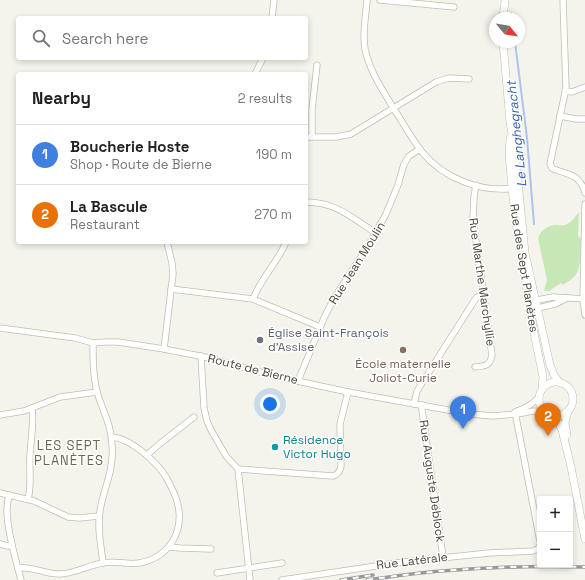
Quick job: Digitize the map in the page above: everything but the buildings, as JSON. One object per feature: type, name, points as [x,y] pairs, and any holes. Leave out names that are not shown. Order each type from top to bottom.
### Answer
[{"type":"street","points":[[272,16],[274,0]]},
{"type":"street","points":[[367,0],[364,34],[366,50],[372,72],[420,149],[443,171],[456,178],[476,185],[497,189],[515,188]]},
{"type":"street","points":[[380,0],[454,6]]},
{"type":"street","points":[[504,12],[505,0]]},
{"type":"street","points":[[563,0],[566,80],[560,116],[550,159],[550,166],[553,169],[568,173],[576,178],[583,187],[585,193]]},
{"type":"street","name":"Rue des Sept Planètes","points":[[504,48],[510,122],[515,152],[515,188],[543,377],[542,389]]},
{"type":"street","points":[[256,72],[262,60]]},
{"type":"street","points":[[316,65],[309,137],[336,137],[347,135],[358,130],[439,80],[452,78],[468,79]]},
{"type":"street","points":[[565,91],[572,92],[585,87]]},
{"type":"street","points":[[560,116],[585,119]]},
{"type":"street","name":"Rue Jean Moulin","points":[[298,381],[320,327],[336,294],[376,234],[383,220],[398,186],[404,164],[409,156],[420,149]]},
{"type":"street","name":"Rue Marthe Marchyllie","points":[[475,367],[487,365],[492,357],[473,220],[476,185]]},
{"type":"street","points":[[308,202],[333,206],[376,234]]},
{"type":"street","points":[[585,204],[585,315]]},
{"type":"street","points":[[164,349],[172,267],[167,244]]},
{"type":"street","points":[[253,299],[285,244]]},
{"type":"street","points":[[171,289],[253,299],[320,327]]},
{"type":"street","points":[[414,404],[417,391],[474,300],[483,295]]},
{"type":"street","points":[[532,301],[553,297],[584,299]]},
{"type":"street","points":[[533,310],[555,304],[567,298]]},
{"type":"street","name":"Rue des Sept Planètes","points":[[533,310],[554,376],[560,383]]},
{"type":"street","name":"Route de Bierne","points":[[0,328],[75,338],[93,343],[118,342],[164,349],[201,356],[257,372],[348,392],[476,415],[493,416],[536,411],[549,414]]},
{"type":"street","points":[[93,343],[93,372],[97,392],[109,423],[112,437],[111,471],[103,495],[99,516],[99,532],[103,562]]},
{"type":"street","points":[[201,356],[204,408],[207,421],[226,456],[238,469],[250,580]]},
{"type":"street","points":[[571,467],[565,423],[568,411],[572,404],[572,395],[567,386],[556,382],[550,383],[542,389],[539,397],[540,406],[557,420],[561,427],[571,467],[585,539]]},
{"type":"street","points":[[0,415],[19,412],[60,397],[97,392]]},
{"type":"street","points":[[238,469],[332,476],[337,475],[340,472],[341,466],[340,424],[348,392]]},
{"type":"street","name":"Route de Bierne","points":[[515,413],[528,407],[539,397]]},
{"type":"street","name":"Rue Auguste Deblock","points":[[422,405],[443,557]]},
{"type":"street","points":[[28,499],[30,491],[30,455],[33,426],[32,408]]},
{"type":"street","points":[[549,414],[560,415],[568,411]]},
{"type":"street","points":[[515,413],[538,532]]},
{"type":"street","points":[[147,455],[194,417]]},
{"type":"street","points":[[18,568],[26,567],[49,573],[61,574],[75,572],[103,562],[134,564],[159,556],[174,540],[179,517],[178,504],[166,476],[147,455],[125,440],[112,437]]},
{"type":"street","points":[[0,493],[38,502],[68,517],[79,518],[99,516]]},
{"type":"street","points":[[9,495],[7,512],[12,546],[21,580]]},
{"type":"street","points":[[0,544],[12,546]]},
{"type":"street","points":[[169,546],[180,548],[211,549]]},
{"type":"street","name":"Rue Latérale","points":[[282,580],[443,557],[533,551],[537,549]]},
{"type":"street","points":[[217,573],[282,563]]},
{"type":"green space","points":[[579,212],[578,235],[581,240],[578,271],[575,276],[563,285],[561,283],[549,291],[544,291],[547,280],[538,238],[547,227],[567,224],[573,220]]},
{"type":"waterway","name":"Le Langhegracht","points":[[516,48],[527,138],[534,224]]},
{"type":"railway","points":[[367,580],[421,573],[476,569],[585,567]]},
{"type":"railway","points":[[341,580],[373,575]]},
{"type":"place","name":"Église Saint-François d'Assise","points":[[260,340]]},
{"type":"place","name":"École maternelle Joliot-Curie","points":[[403,350]]},
{"type":"place","name":"Boucherie Hoste","points":[[463,429]]},
{"type":"place","name":"La Bascule","points":[[548,436]]},
{"type":"place","name":"Résidence Victor Hugo","points":[[275,447]]},
{"type":"district","name":"LES SEPT PLANÈTES","points":[[69,452]]}]
